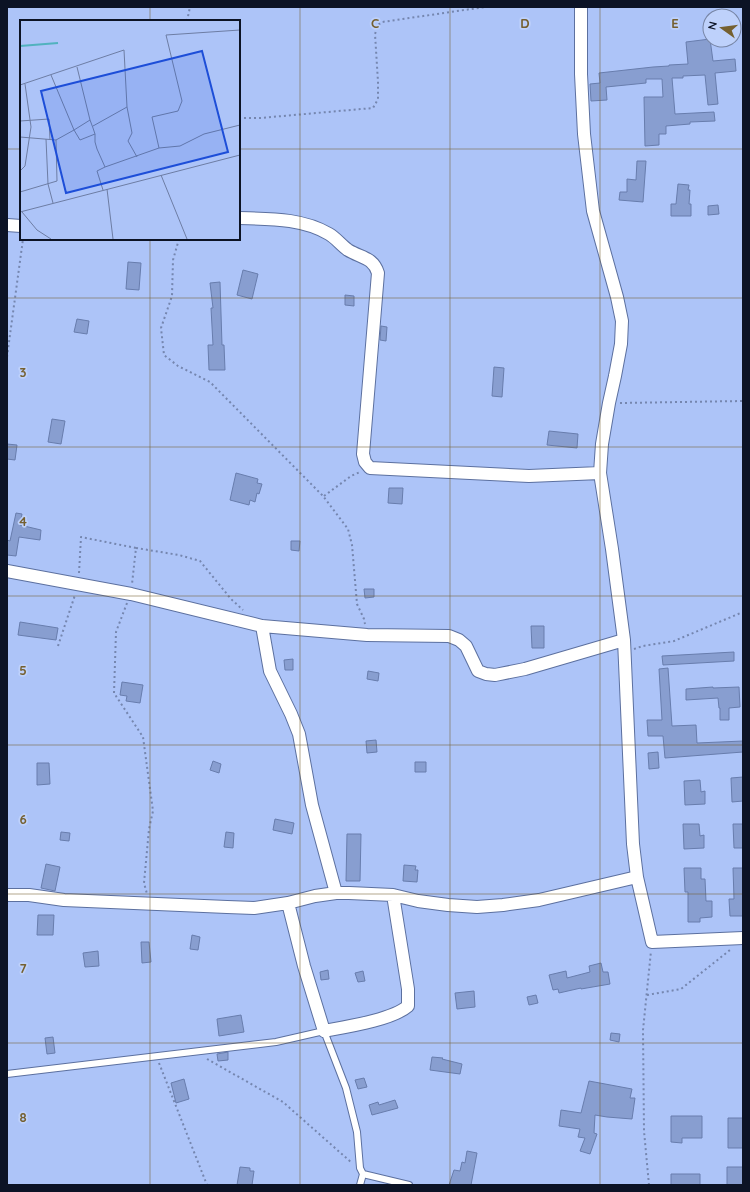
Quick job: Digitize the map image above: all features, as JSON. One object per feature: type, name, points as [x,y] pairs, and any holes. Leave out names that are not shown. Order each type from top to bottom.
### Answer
[{"type":"street","points":[[581,7],[581,74],[584,134],[593,211],[617,297],[622,321],[621,344],[616,376],[609,403],[602,444],[600,474],[624,640],[633,844],[637,877],[652,942],[743,938]]},
{"type":"street","points":[[240,218],[282,220],[301,223],[317,228],[330,235],[348,250],[371,261],[376,266],[378,273],[363,454],[365,462],[370,468],[529,476],[600,474]]},
{"type":"street","points":[[7,225],[20,226]]},
{"type":"street","points":[[7,571],[131,594],[262,626],[367,635],[449,636],[459,640],[466,646],[478,670],[486,674],[495,675],[525,669],[624,640]]},
{"type":"street","points":[[262,626],[270,671],[299,734],[312,805],[336,893]]},
{"type":"street","points":[[7,895],[64,900],[254,908],[336,893],[368,893],[393,895],[448,905],[476,907],[539,900],[637,877]]},
{"type":"street","points":[[288,903],[304,966],[324,1031],[376,1020],[403,1010],[408,1006],[408,989],[393,895]]},
{"type":"lane","points":[[7,1074],[276,1042],[324,1031],[346,1088],[357,1132],[360,1168],[363,1174],[360,1185]]},
{"type":"lane","points":[[363,1174],[409,1185]]},
{"type":"path","points":[[187,20],[190,7]]},
{"type":"path","points":[[240,118],[260,118],[373,108],[378,99],[375,34],[378,25],[389,20],[485,7]]},
{"type":"path","points":[[7,357],[23,240]]},
{"type":"path","points":[[179,240],[173,260],[172,296],[162,328],[164,355],[178,366],[210,382],[323,496],[348,529],[352,545],[357,604],[364,619],[367,635]]},
{"type":"path","points":[[609,403],[743,401]]},
{"type":"path","points":[[323,496],[351,476],[370,468]]},
{"type":"path","points":[[58,646],[78,584],[81,537],[136,548],[179,554],[200,561],[231,600],[247,613]]},
{"type":"path","points":[[136,548],[131,594],[116,632],[114,693],[143,736],[153,811],[149,829],[144,883],[151,904]]},
{"type":"path","points":[[624,640],[631,650],[643,646],[674,641],[743,612]]},
{"type":"path","points":[[649,1185],[644,1131],[643,1038],[652,942]]},
{"type":"path","points":[[647,995],[681,989],[731,949]]},
{"type":"path","points":[[194,1052],[284,1102],[363,1174]]},
{"type":"path","points":[[162,1056],[159,1062],[207,1185]]},
{"type":"building","points":[[702,40],[702,48],[711,48],[713,61],[735,59],[736,71],[715,73],[718,104],[708,105],[705,75],[672,78],[675,114],[714,112],[715,121],[690,122],[690,124],[666,126],[666,134],[659,134],[659,145],[645,146],[644,97],[663,97],[662,79],[646,79],[646,83],[606,87],[607,100],[591,101],[590,84],[600,83],[599,73],[688,64],[686,42]]},
{"type":"building","points":[[637,161],[646,161],[643,202],[619,200],[620,192],[627,192],[627,179],[636,180]]},
{"type":"building","points":[[678,184],[689,185],[688,190],[690,190],[689,204],[691,204],[691,216],[671,216],[671,204],[676,204]]},
{"type":"building","points":[[718,205],[719,214],[708,215],[708,206]]},
{"type":"building","points":[[128,262],[141,263],[139,290],[126,289]]},
{"type":"building","points":[[243,270],[258,274],[252,299],[237,295]]},
{"type":"building","points":[[220,282],[222,345],[224,345],[225,370],[209,370],[208,345],[213,345],[211,308],[213,308],[210,283]]},
{"type":"building","points":[[345,295],[354,296],[354,306],[345,305]]},
{"type":"building","points":[[77,319],[89,321],[87,334],[74,332]]},
{"type":"building","points":[[381,326],[387,327],[386,341],[380,340]]},
{"type":"building","points":[[494,367],[504,368],[502,397],[492,396]]},
{"type":"building","points":[[52,419],[65,421],[61,444],[48,442]]},
{"type":"building","points":[[549,431],[578,434],[577,448],[547,445]]},
{"type":"building","points":[[7,444],[17,445],[15,460],[7,459]]},
{"type":"building","points":[[236,473],[258,479],[257,483],[262,484],[259,494],[257,493],[255,502],[250,500],[249,505],[230,500]]},
{"type":"building","points":[[389,488],[403,488],[402,504],[388,503]]},
{"type":"building","points":[[16,513],[22,514],[20,525],[41,530],[40,540],[19,537],[16,556],[7,555],[7,540],[10,541]]},
{"type":"building","points":[[291,541],[300,541],[299,551],[291,550]]},
{"type":"building","points":[[364,589],[374,589],[374,597],[365,598]]},
{"type":"building","points":[[20,622],[58,628],[56,640],[18,635]]},
{"type":"building","points":[[531,626],[544,626],[544,648],[532,648]]},
{"type":"building","points":[[734,652],[734,661],[663,665],[662,656]]},
{"type":"building","points":[[293,659],[293,670],[285,670],[284,660]]},
{"type":"building","points":[[668,668],[672,726],[696,725],[697,743],[743,741],[743,752],[665,758],[663,736],[648,736],[647,720],[662,720],[659,669]]},
{"type":"building","points":[[368,671],[379,673],[378,681],[367,679]]},
{"type":"building","points":[[122,682],[143,685],[140,703],[126,701],[127,696],[120,695]]},
{"type":"building","points":[[739,687],[740,707],[729,708],[729,720],[720,720],[718,698],[686,700],[686,689]]},
{"type":"building","points":[[376,740],[377,752],[367,753],[366,741]]},
{"type":"building","points":[[658,752],[659,768],[649,769],[648,753]]},
{"type":"building","points":[[213,761],[221,764],[219,773],[210,770]]},
{"type":"building","points":[[415,762],[426,762],[426,772],[415,772]]},
{"type":"building","points":[[37,763],[49,763],[50,784],[37,785]]},
{"type":"building","points":[[743,777],[743,801],[732,802],[731,778]]},
{"type":"building","points":[[700,780],[701,792],[705,791],[705,804],[685,805],[684,781]]},
{"type":"building","points":[[275,819],[294,823],[292,834],[273,830]]},
{"type":"building","points":[[683,824],[699,824],[700,836],[704,835],[704,848],[684,849]]},
{"type":"building","points":[[733,824],[743,824],[743,848],[734,848]]},
{"type":"building","points":[[61,832],[70,833],[69,841],[60,840]]},
{"type":"building","points":[[226,832],[234,833],[233,848],[224,847]]},
{"type":"building","points":[[347,834],[361,834],[360,881],[346,881]]},
{"type":"building","points":[[46,864],[60,867],[55,891],[41,888]]},
{"type":"building","points":[[404,865],[416,866],[415,870],[418,870],[417,882],[403,881]]},
{"type":"building","points":[[684,868],[701,868],[701,879],[705,879],[706,901],[712,901],[712,917],[700,918],[700,922],[688,922],[688,892],[685,892]]},
{"type":"building","points":[[733,868],[743,868],[743,916],[730,916],[729,899],[734,899]]},
{"type":"building","points":[[38,915],[54,915],[53,935],[37,935]]},
{"type":"building","points":[[192,935],[200,937],[198,950],[190,949]]},
{"type":"building","points":[[141,942],[149,942],[151,962],[142,963]]},
{"type":"building","points":[[98,951],[99,966],[85,967],[83,953]]},
{"type":"building","points":[[601,963],[603,972],[608,972],[610,984],[559,993],[558,989],[553,990],[549,975],[566,971],[567,978],[590,972],[589,966]]},
{"type":"building","points":[[328,970],[329,979],[321,980],[320,972]]},
{"type":"building","points":[[363,971],[365,981],[358,982],[355,973]]},
{"type":"building","points":[[474,991],[475,1007],[457,1009],[455,993]]},
{"type":"building","points":[[536,995],[538,1003],[529,1005],[527,997]]},
{"type":"building","points":[[241,1015],[244,1032],[219,1036],[217,1019]]},
{"type":"building","points":[[611,1033],[620,1034],[619,1042],[610,1040]]},
{"type":"building","points":[[53,1037],[55,1053],[47,1054],[45,1038]]},
{"type":"building","points":[[228,1052],[228,1060],[218,1061],[217,1054]]},
{"type":"building","points":[[432,1057],[443,1058],[442,1059],[462,1064],[460,1074],[430,1070]]},
{"type":"building","points":[[364,1078],[367,1087],[358,1089],[355,1080]]},
{"type":"building","points":[[184,1079],[189,1099],[176,1103],[171,1083]]},
{"type":"building","points":[[589,1081],[632,1089],[630,1098],[635,1098],[632,1119],[595,1115],[594,1133],[597,1134],[590,1154],[580,1151],[585,1138],[578,1137],[580,1129],[559,1126],[561,1110],[581,1113]]},
{"type":"building","points":[[395,1100],[398,1108],[372,1115],[369,1105],[378,1102],[379,1105]]},
{"type":"building","points":[[671,1116],[702,1116],[702,1138],[682,1138],[682,1143],[671,1142]]},
{"type":"building","points":[[728,1118],[743,1118],[743,1148],[728,1148]]},
{"type":"building","points":[[467,1151],[477,1153],[471,1185],[449,1185],[454,1170],[460,1171],[462,1162],[465,1163]]},
{"type":"building","points":[[240,1167],[250,1168],[250,1171],[254,1171],[252,1185],[237,1185]]},
{"type":"building","points":[[727,1167],[743,1167],[743,1185],[727,1185]]},
{"type":"building","points":[[671,1174],[700,1174],[700,1185],[671,1185]]}]
